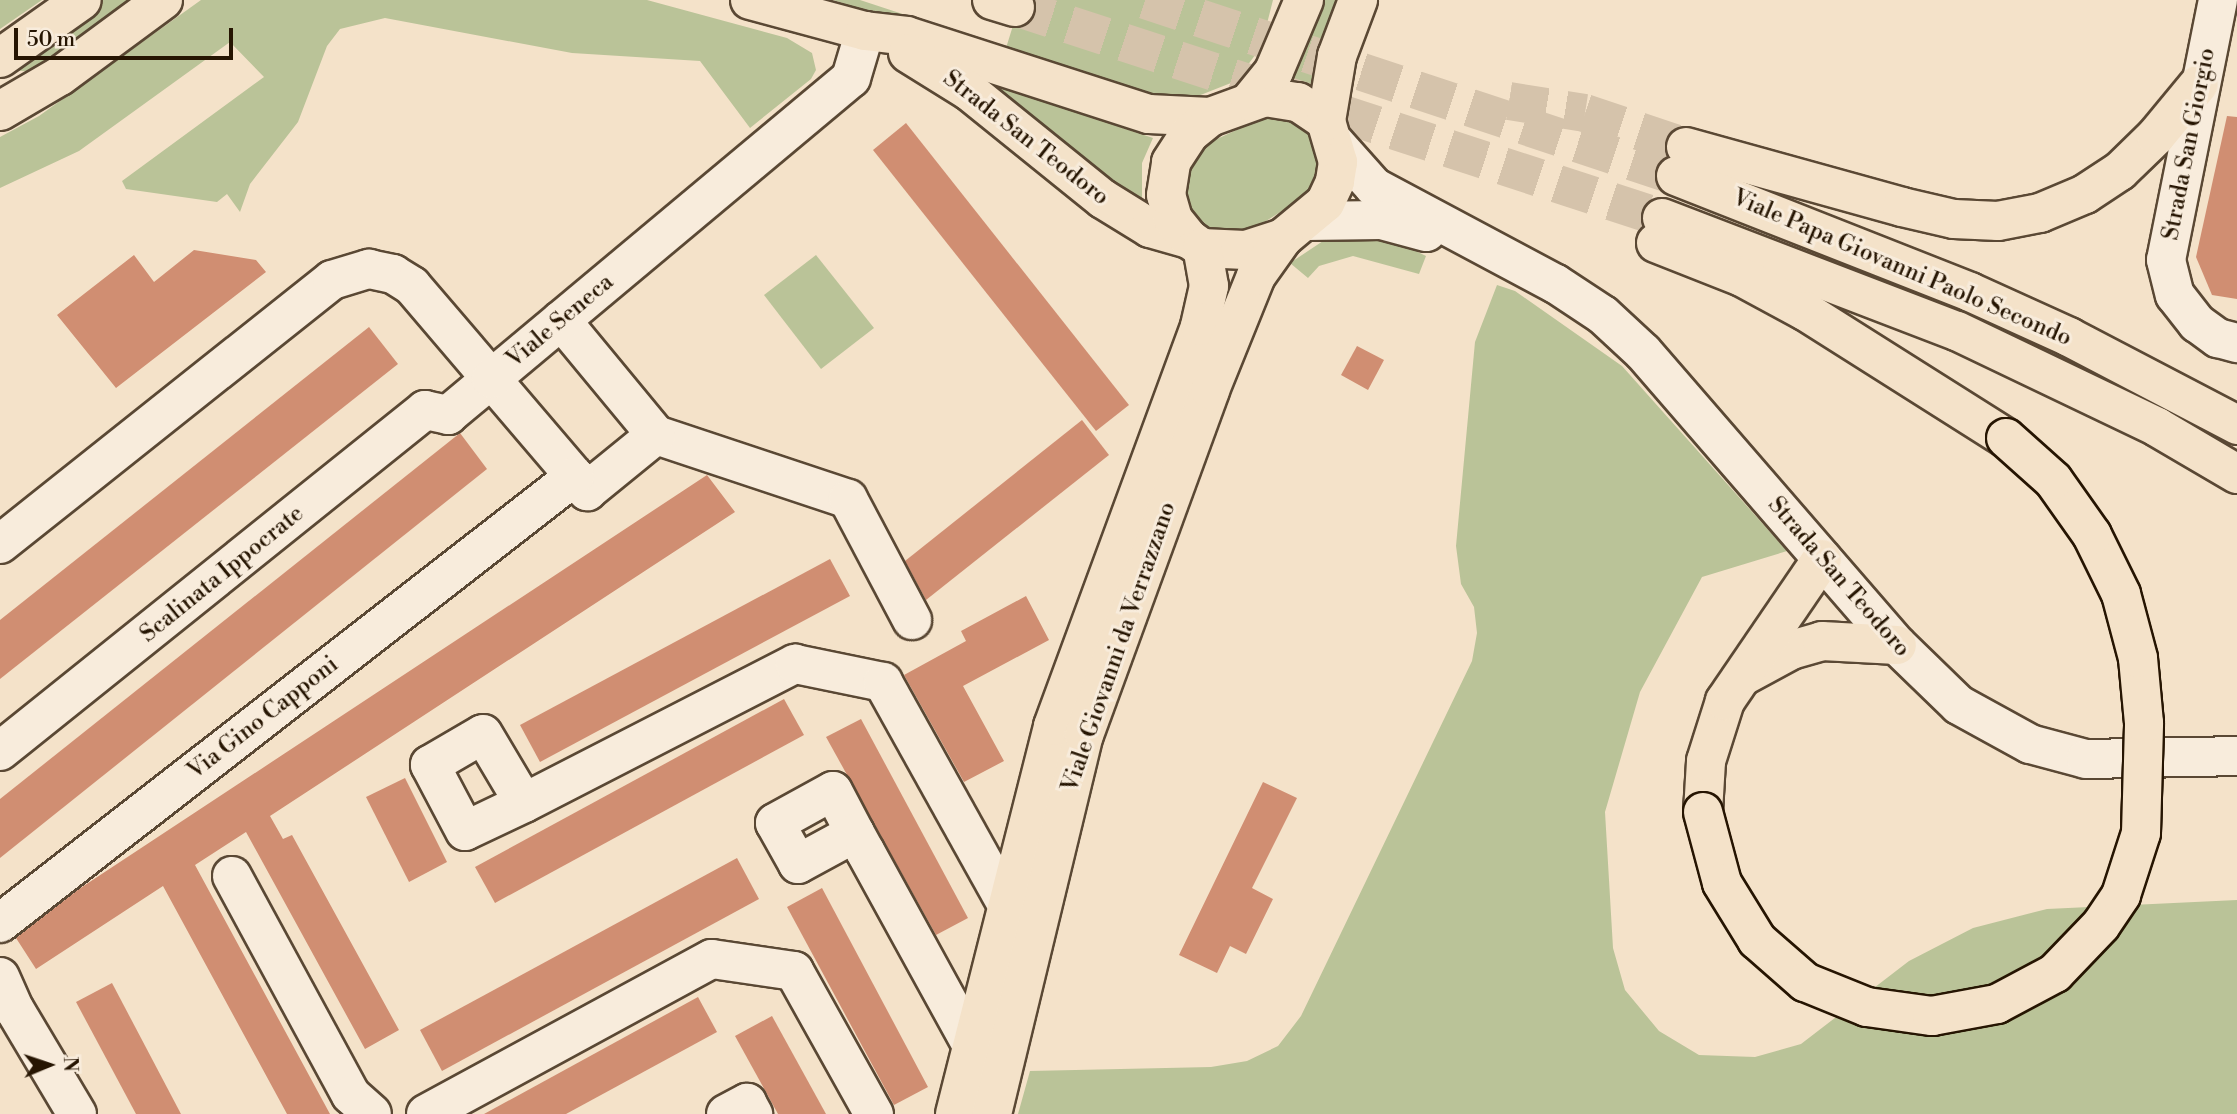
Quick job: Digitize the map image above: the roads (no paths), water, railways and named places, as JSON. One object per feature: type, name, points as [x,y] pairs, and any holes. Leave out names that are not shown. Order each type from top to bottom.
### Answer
[{"type":"main road","points":[[0,58],[82,0]]},
{"type":"main road","points":[[0,111],[60,76],[163,0]]},
{"type":"main road","name":"Strada San Teodoro","points":[[750,0],[865,32],[907,36],[1149,114],[1210,117]]},
{"type":"main road","points":[[1250,101],[1274,71],[1304,0]]},
{"type":"main road","points":[[1330,132],[1298,102],[1280,97],[1250,101],[1210,117],[1177,149],[1167,178],[1173,219],[1196,243],[1245,250],[1295,230],[1325,203],[1335,183],[1330,132],[1337,56],[1358,0]]},
{"type":"main road","name":"Strada San Teodoro","points":[[865,32],[930,64],[969,91],[1103,199],[1150,228],[1196,243]]},
{"type":"main road","name":"Viale Papa Giovanni Paolo Secondo","points":[[2199,84],[2157,136],[2120,171],[2085,194],[2040,213],[1998,221],[1954,219],[1681,162],[2069,337],[2237,425]]},
{"type":"main road","name":"Viale Giovanni da Verrazzano","points":[[992,1114],[1088,724],[1240,314],[1256,276],[1295,230]]},
{"type":"main road","name":"Viale Papa Giovanni Paolo Secondo","points":[[1738,680],[1709,744],[1703,812],[1721,883],[1757,940],[1805,982],[1867,1007],[1933,1016],[1997,1004],[2055,973],[2101,925],[2120,895],[2141,833],[2144,723],[2138,658],[2121,594],[2092,535],[2053,480],[2006,438],[1805,311],[1658,230],[1836,281],[2052,376],[2157,427],[2237,474]]},
{"type":"main road","name":"Viale Giovanni da Verrazzano","points":[[955,1114],[1036,783],[1078,648],[1200,326],[1209,286],[1196,243]]},
{"type":"main road","points":[[1738,680],[1822,559]]},
{"type":"main road","points":[[1738,680],[1782,654],[1822,640],[1897,645]]},
{"type":"street","name":"Strada San Giorgio","points":[[2218,0],[2199,84],[2166,260],[2175,295],[2197,323],[2218,338],[2237,343]]},
{"type":"street","name":"Viale Seneca","points":[[0,544],[332,280],[350,273],[369,270],[393,274],[412,286],[491,379],[851,78],[865,32]]},
{"type":"street","name":"Strada San Teodoro","points":[[1330,132],[1374,187],[1505,256],[1603,315],[1643,352],[1897,645],[1959,705],[2029,744],[2111,762],[2237,756]]},
{"type":"street","name":"Strada San Teodoro","points":[[1295,230],[1381,220],[1505,256]]},
{"type":"street","points":[[561,320],[656,435],[848,499],[912,620]]},
{"type":"street","points":[[491,379],[587,491],[656,435]]},
{"type":"street","name":"Scalinata Ippocrate","points":[[0,751],[425,410],[447,415],[491,379]]},
{"type":"street","name":"Via Gino Capponi","points":[[0,923],[575,477]]},
{"type":"street","points":[[539,795],[795,664],[883,682],[1006,903]]},
{"type":"street","points":[[860,842],[971,1044]]},
{"type":"street","points":[[232,876],[351,1095],[372,1114]]},
{"type":"street","points":[[426,1114],[712,959],[794,971],[874,1114]]},
{"type":"street","points":[[0,977],[15,1010],[77,1114]]},
{"type":"street","points":[[726,1114],[747,1103],[753,1114]]},
{"type":"tunnel","points":[[1145,0],[1676,176]]},
{"type":"tunnel","points":[[1015,7],[1662,218]]},
{"type":"tunnel","points":[[1509,101],[1585,113],[1686,147]]}]
